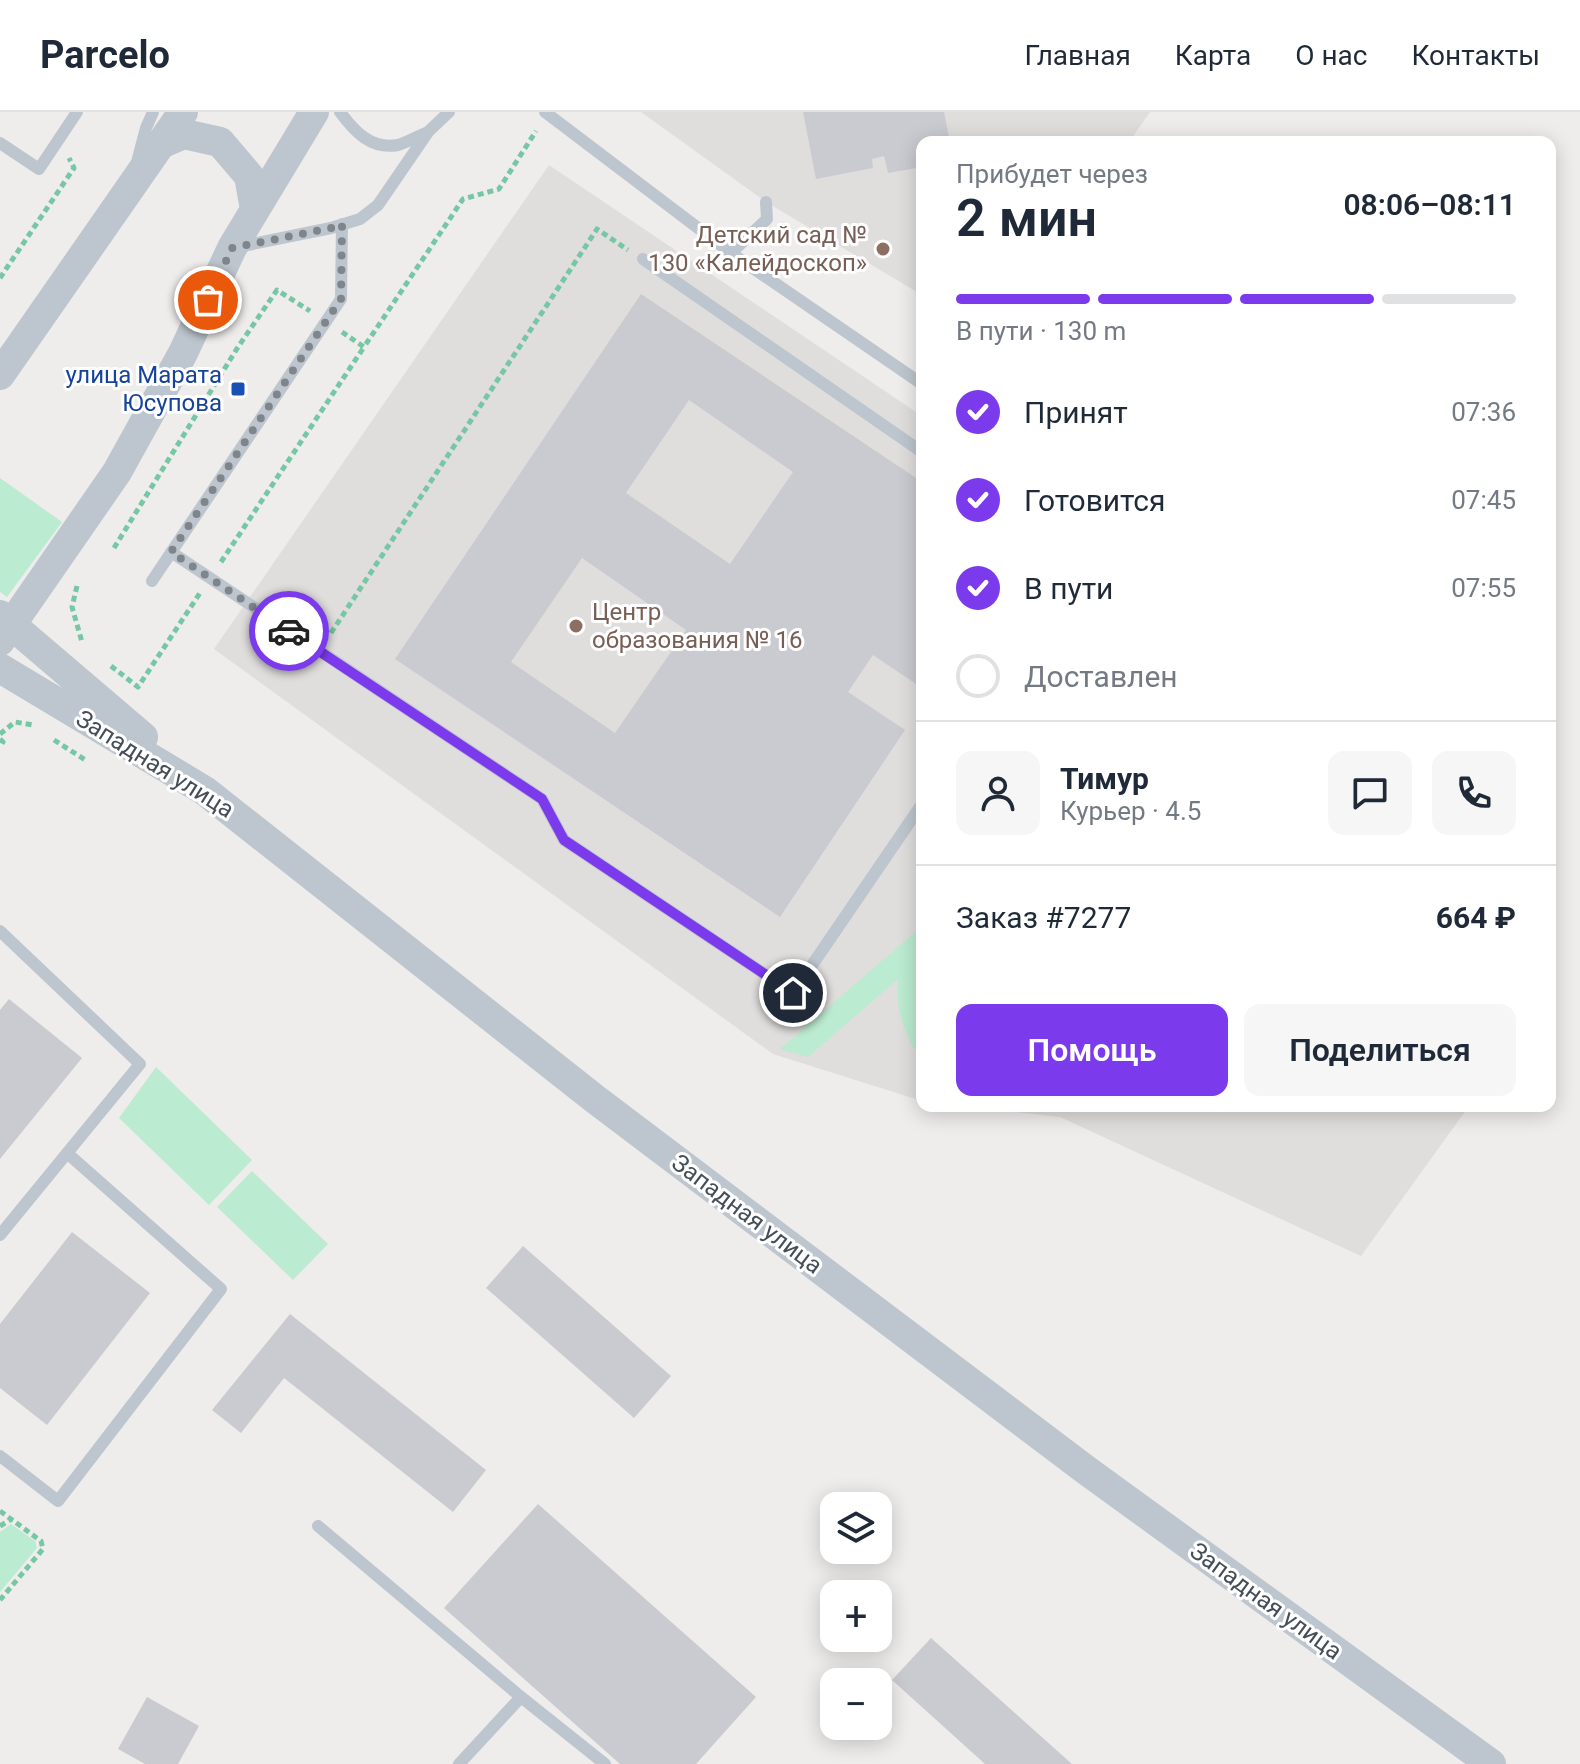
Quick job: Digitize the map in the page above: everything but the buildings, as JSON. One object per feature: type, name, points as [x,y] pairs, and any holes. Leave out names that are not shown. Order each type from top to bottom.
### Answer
[{"type":"street","points":[[0,375],[183,112]]},
{"type":"street","points":[[205,791],[4,627],[117,472],[183,353],[232,248],[314,112]]},
{"type":"street","points":[[163,143],[184,134],[220,142],[249,176],[255,209]]},
{"type":"street","name":"Западная улица","points":[[0,668],[205,791],[608,1109],[1086,1470],[1491,1764]]},
{"type":"lane","points":[[0,143],[39,169],[77,112]]},
{"type":"lane","points":[[135,179],[141,144],[153,112]]},
{"type":"lane","points":[[340,112],[355,131],[374,144],[397,145],[428,132]]},
{"type":"lane","points":[[232,248],[360,219],[378,205],[428,132],[449,112]]},
{"type":"lane","points":[[545,112],[731,253],[916,380]]},
{"type":"lane","points":[[731,253],[767,219],[766,202]]},
{"type":"lane","points":[[152,581],[341,299],[342,224]]},
{"type":"lane","points":[[643,259],[916,448]]},
{"type":"lane","points":[[171,552],[542,799],[564,840],[793,993],[916,813]]},
{"type":"lane","points":[[0,931],[140,1064],[0,1235]]},
{"type":"lane","points":[[0,1456],[58,1501],[221,1289],[67,1153]]},
{"type":"lane","points":[[318,1526],[605,1764]]},
{"type":"lane","points":[[459,1764],[521,1697]]},
{"type":"path","points":[[0,278],[74,168],[59,140]]},
{"type":"path","points":[[319,651],[597,229],[643,259]]},
{"type":"path","points":[[102,658],[138,687],[364,347]]},
{"type":"path","points":[[79,579],[72,607],[81,642],[89,649]]},
{"type":"path","points":[[0,746],[3,742],[0,736],[15,722],[33,726]]},
{"type":"path","points":[[46,734],[87,761]]},
{"type":"path","points":[[0,1511],[41,1541],[43,1549],[0,1600]]},
{"type":"path","points":[[0,1526],[12,1519]]},
{"type":"shaded area","name":"Детский сад № 130 «Калейдоскоп»","points":[[641,112],[1150,112],[1133,136],[916,136],[916,291],[766,202]]},
{"type":"shaded area","name":"Центр образования № 16","points":[[549,165],[916,412],[916,1099],[773,1054],[214,649]]},
{"type":"shaded area","points":[[1017,1112],[1465,1112],[1361,1256],[1060,1117]]},
{"type":"green space","points":[[0,478],[62,522],[7,597],[0,592]]},
{"type":"green space","points":[[916,931],[916,1050],[902,1021],[898,979],[808,1057],[780,1049]]},
{"type":"green space","points":[[156,1067],[252,1160],[209,1205],[119,1118]]},
{"type":"green space","points":[[252,1171],[328,1244],[293,1280],[217,1207]]},
{"type":"green space","points":[[11,1524],[35,1541],[37,1548],[0,1592],[0,1532]]},
{"type":"way so far","points":[[208,300],[232,248],[342,224],[341,299],[171,552],[289,631]]},
{"type":"place","name":"Детский сад № 130 «Калейдоскоп»","points":[[883,249]]},
{"type":"place","name":"улица Марата Юсупова","points":[[238,389]]},
{"type":"place","name":"Центр образования № 16","points":[[576,626]]},
{"type":"route","points":[[289,631],[542,799],[564,840],[793,993]]}]
